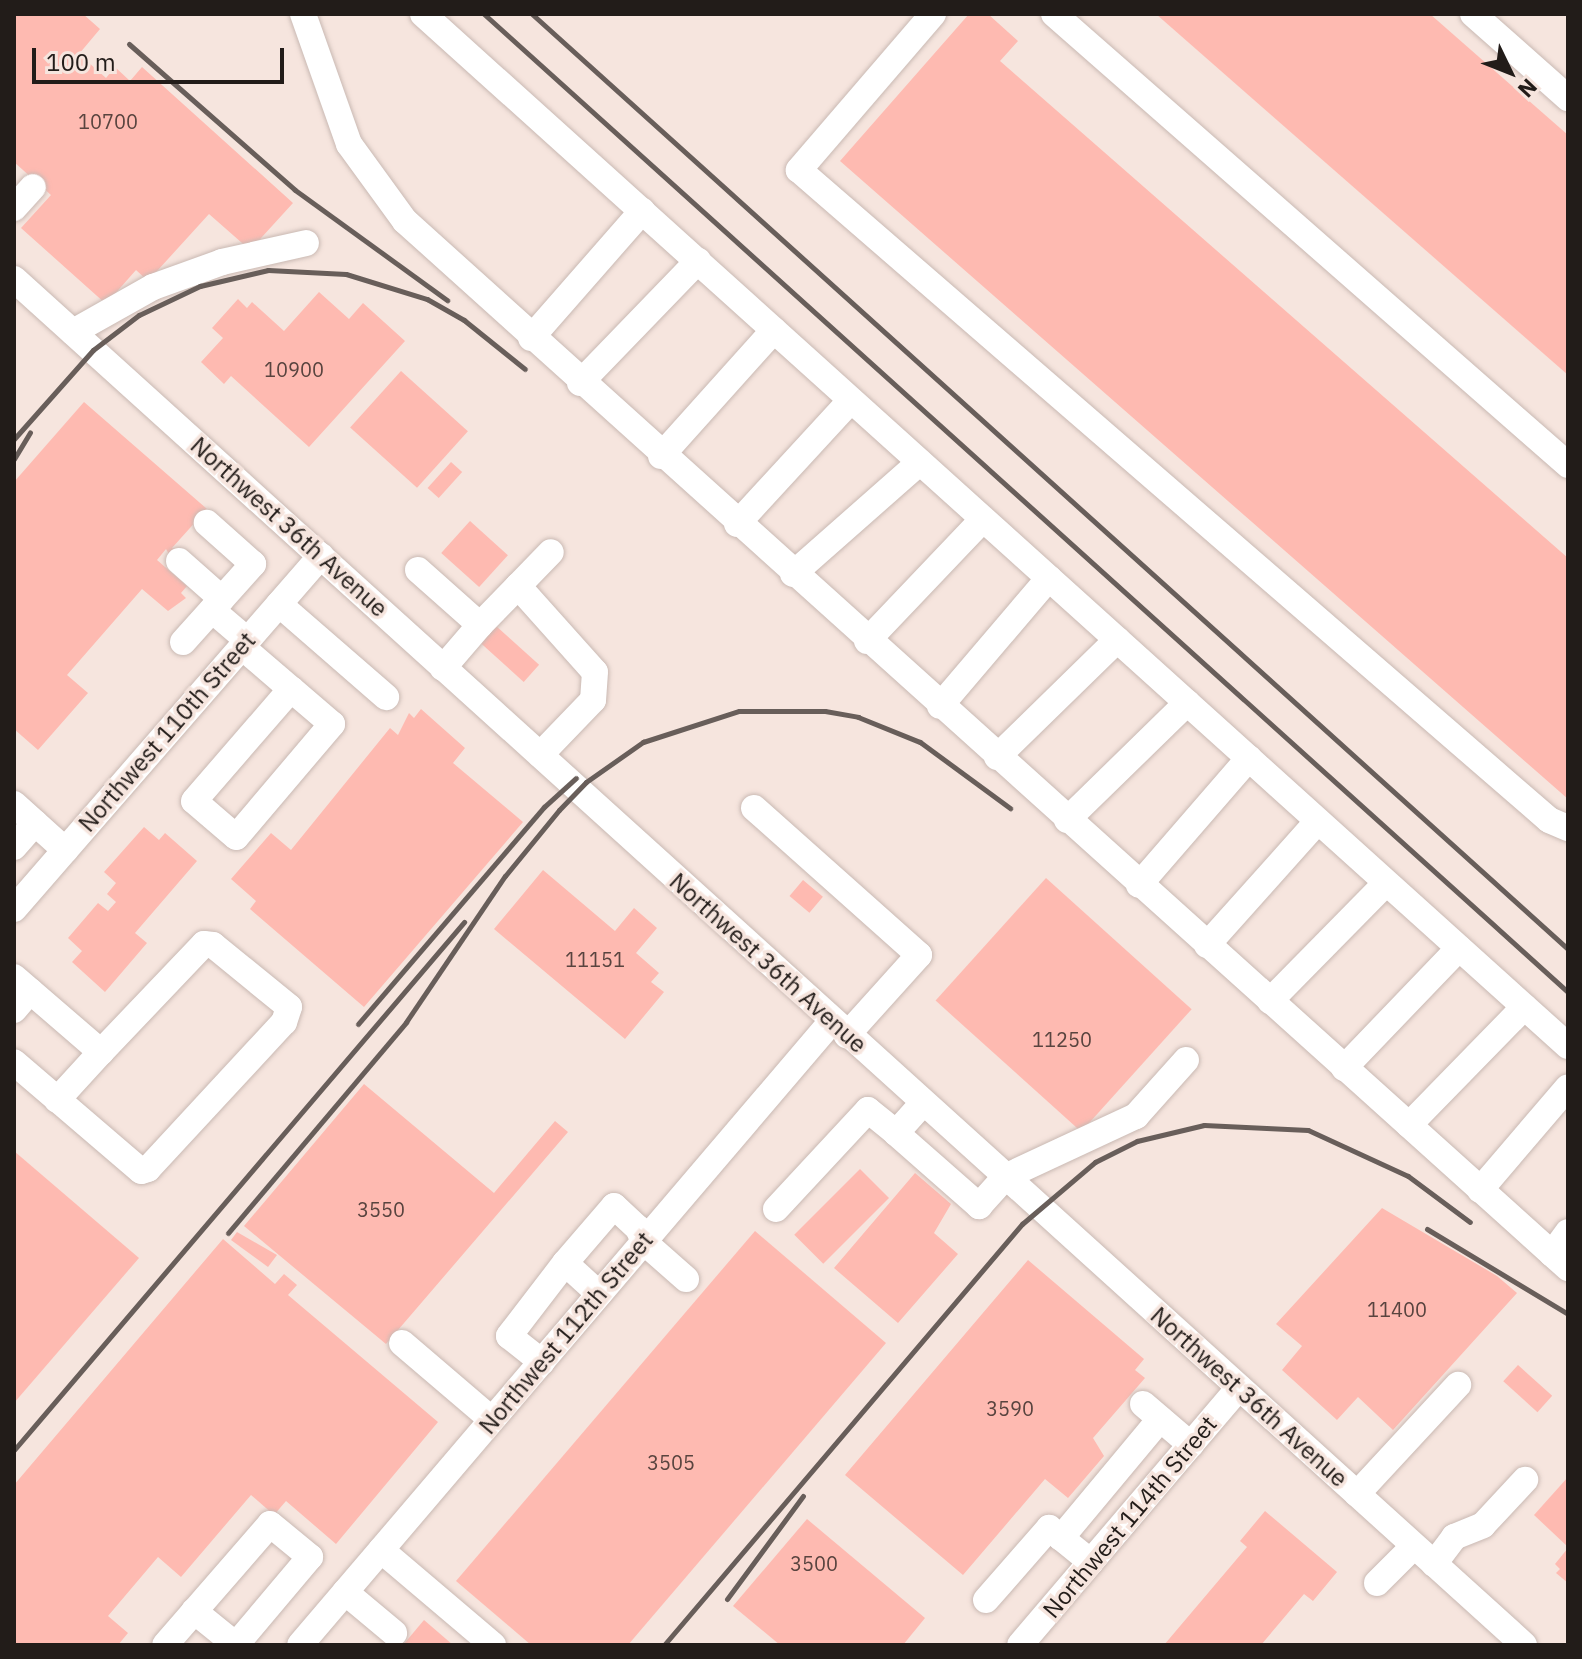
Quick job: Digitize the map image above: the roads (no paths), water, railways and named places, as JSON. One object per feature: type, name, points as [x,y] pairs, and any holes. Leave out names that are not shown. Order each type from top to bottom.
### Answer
[{"type":"street","points":[[303,14],[349,144],[405,221],[661,456],[1560,1261],[1568,1232]]},
{"type":"street","points":[[423,14],[1568,1046]]},
{"type":"street","points":[[933,14],[799,170],[1549,820],[1568,828]]},
{"type":"street","points":[[1054,14],[1568,465]]},
{"type":"street","points":[[1473,14],[1568,98]]},
{"type":"street","points":[[14,208],[33,187]]},
{"type":"street","points":[[531,338],[642,211]]},
{"type":"street","points":[[73,332],[153,287],[222,262],[306,243]]},
{"type":"street","points":[[580,383],[698,261]]},
{"type":"street","name":"Northwest 36th Avenue","points":[[14,279],[1524,1645]]},
{"type":"street","points":[[661,456],[774,330]]},
{"type":"street","points":[[737,524],[851,400]]},
{"type":"street","points":[[793,574],[920,462]]},
{"type":"street","points":[[867,641],[983,519]]},
{"type":"street","points":[[183,642],[253,564],[207,523]]},
{"type":"street","points":[[443,668],[551,552]]},
{"type":"street","name":"Northwest 110th Street","points":[[14,909],[321,556]]},
{"type":"street","points":[[179,561],[245,643],[332,724],[236,837],[194,801],[291,689]]},
{"type":"street","points":[[418,570],[480,625]]},
{"type":"street","points":[[940,706],[1049,578]]},
{"type":"street","points":[[518,586],[595,672],[593,700],[540,755]]},
{"type":"street","points":[[279,604],[386,697]]},
{"type":"street","points":[[997,757],[1117,640]]},
{"type":"street","points":[[1067,820],[1187,703]]},
{"type":"street","points":[[1139,885],[1249,758]]},
{"type":"street","points":[[14,804],[65,850]]},
{"type":"street","name":"Northwest 112th Street","points":[[300,1645],[644,1242],[840,1028],[919,955],[754,808]]},
{"type":"street","points":[[1207,945],[1318,821]]},
{"type":"street","points":[[14,847],[35,823]]},
{"type":"street","points":[[1270,1001],[1386,883]]},
{"type":"street","points":[[14,1062],[57,1100],[135,1168],[148,1169],[284,1022],[289,1007],[213,945],[204,944],[57,1100]]},
{"type":"street","points":[[1344,1068],[1459,948]]},
{"type":"street","points":[[19,992],[101,1052]]},
{"type":"street","points":[[1409,1125],[1524,1007]]},
{"type":"street","points":[[776,1209],[868,1110],[979,1206],[1005,1177],[1136,1116],[1186,1060]]},
{"type":"street","points":[[1480,1190],[1568,1087]]},
{"type":"street","points":[[896,1133],[923,1103]]},
{"type":"street","points":[[542,1362],[509,1336],[614,1206],[638,1228],[644,1242],[686,1279]]},
{"type":"street","points":[[565,1263],[599,1294]]},
{"type":"street","points":[[402,1343],[492,1420]]},
{"type":"street","points":[[1357,1494],[1458,1385]]},
{"type":"street","name":"Northwest 114th Street","points":[[1020,1645],[1239,1388]]},
{"type":"street","points":[[1061,1538],[1152,1412],[1191,1445]]},
{"type":"street","points":[[1377,1583],[1454,1537],[1483,1525],[1525,1480]]},
{"type":"street","points":[[165,1645],[194,1611],[270,1524],[310,1557],[236,1645],[194,1611]]},
{"type":"street","points":[[986,1600],[1049,1528],[1091,1562]]},
{"type":"street","points":[[381,1550],[493,1645]]},
{"type":"street","points":[[345,1592],[394,1633]]},
{"type":"railway","points":[[484,14],[1568,992]]},
{"type":"railway","points":[[532,14],[1568,949]]},
{"type":"railway","points":[[129,44],[295,190],[447,300]]},
{"type":"railway","points":[[14,439],[93,350],[139,315],[200,286],[268,270],[346,274],[427,299],[464,320],[525,369]]},
{"type":"railway","points":[[14,459],[30,432]]},
{"type":"railway","points":[[228,1233],[406,1022],[505,876],[559,810],[586,782],[643,742],[739,711],[825,711],[858,717],[920,742],[1010,808]]},
{"type":"railway","points":[[358,1024],[544,807],[576,778]]},
{"type":"railway","points":[[14,1450],[464,922]]},
{"type":"railway","points":[[664,1645],[1022,1224],[1095,1162],[1137,1141],[1204,1125],[1308,1130],[1408,1176],[1470,1222]]},
{"type":"railway","points":[[1427,1229],[1568,1314]]},
{"type":"railway","points":[[727,1599],[803,1496]]}]
